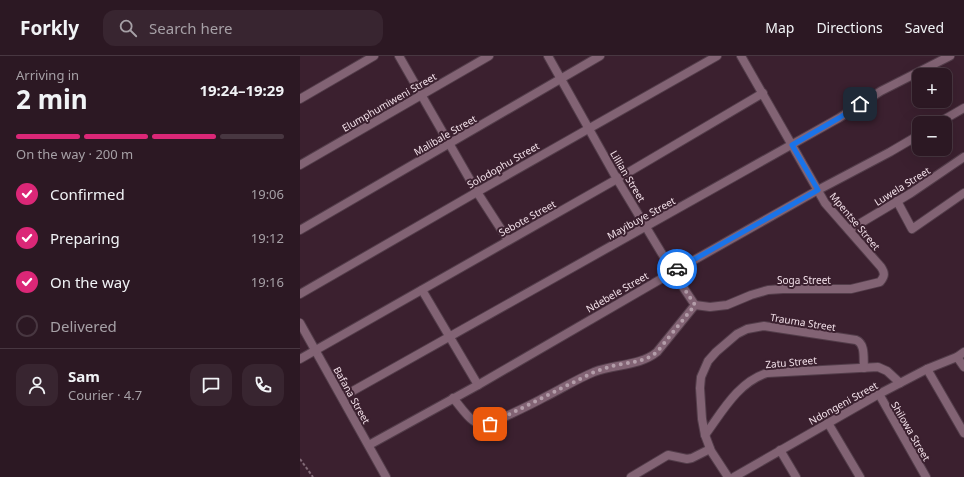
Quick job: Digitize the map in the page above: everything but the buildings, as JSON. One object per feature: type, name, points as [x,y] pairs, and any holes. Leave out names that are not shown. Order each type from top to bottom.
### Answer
[{"type":"street","points":[[300,99],[374,56]]},
{"type":"street","points":[[399,56],[477,192],[508,240]]},
{"type":"street","name":"Elumphumiweni Street","points":[[300,165],[489,56]]},
{"type":"street","name":"Lillian Street","points":[[548,56],[617,179],[647,226],[673,272],[695,305]]},
{"type":"street","name":"Malibale Street","points":[[300,230],[600,56]]},
{"type":"street","name":"Solodophu Street","points":[[300,294],[717,56]]},
{"type":"street","name":"Mpentse Street","points":[[741,56],[828,208],[849,230],[884,272]]},
{"type":"street","name":"Mayibuye Street","points":[[342,397],[792,145],[839,118],[881,91],[950,56]]},
{"type":"street","name":"Sebote Street","points":[[300,359],[617,179],[763,93]]},
{"type":"street","points":[[950,116],[964,108]]},
{"type":"street","name":"Ndebele Street","points":[[369,445],[478,385],[818,190],[912,139]]},
{"type":"street","name":"Luwela Street","points":[[849,230],[897,202],[964,157]]},
{"type":"street","points":[[897,202],[912,229],[964,193]]},
{"type":"street","name":"Soga Street","points":[[695,305],[710,307],[726,305],[750,295],[775,289],[851,289],[880,282],[884,277],[884,272]]},
{"type":"street","points":[[422,290],[478,385]]},
{"type":"street","points":[[453,398],[475,423],[483,425],[490,424],[592,373],[606,368],[641,361],[651,357],[657,352],[695,305]]},
{"type":"street","name":"Bafana Street","points":[[300,323],[386,477]]},
{"type":"street","name":"Trauma Street","points":[[728,477],[710,449],[704,435],[700,388],[701,377],[704,369],[716,352],[737,334],[755,326],[772,326],[860,341],[862,346],[864,368]]},
{"type":"street","points":[[960,355],[964,366]]},
{"type":"street","name":"Ndongeni Street","points":[[734,477],[879,394],[927,369],[960,355]]},
{"type":"street","name":"Zatu Street","points":[[704,435],[735,395],[751,380],[760,375],[775,372],[878,367],[883,369],[900,383]]},
{"type":"street","points":[[927,369],[964,433]]},
{"type":"street","name":"Shilowa Street","points":[[879,394],[926,477]]},
{"type":"street","points":[[828,423],[860,477]]},
{"type":"street","points":[[632,477],[668,455],[687,459],[710,449]]},
{"type":"street","points":[[780,450],[796,477]]},
{"type":"path","points":[[300,459],[313,477]]},
{"type":"way so far","points":[[490,424],[592,373],[618,365],[641,361],[651,357],[657,352],[695,305],[673,272],[677,269]]},
{"type":"route","points":[[677,269],[818,190],[792,145],[860,104]]}]
